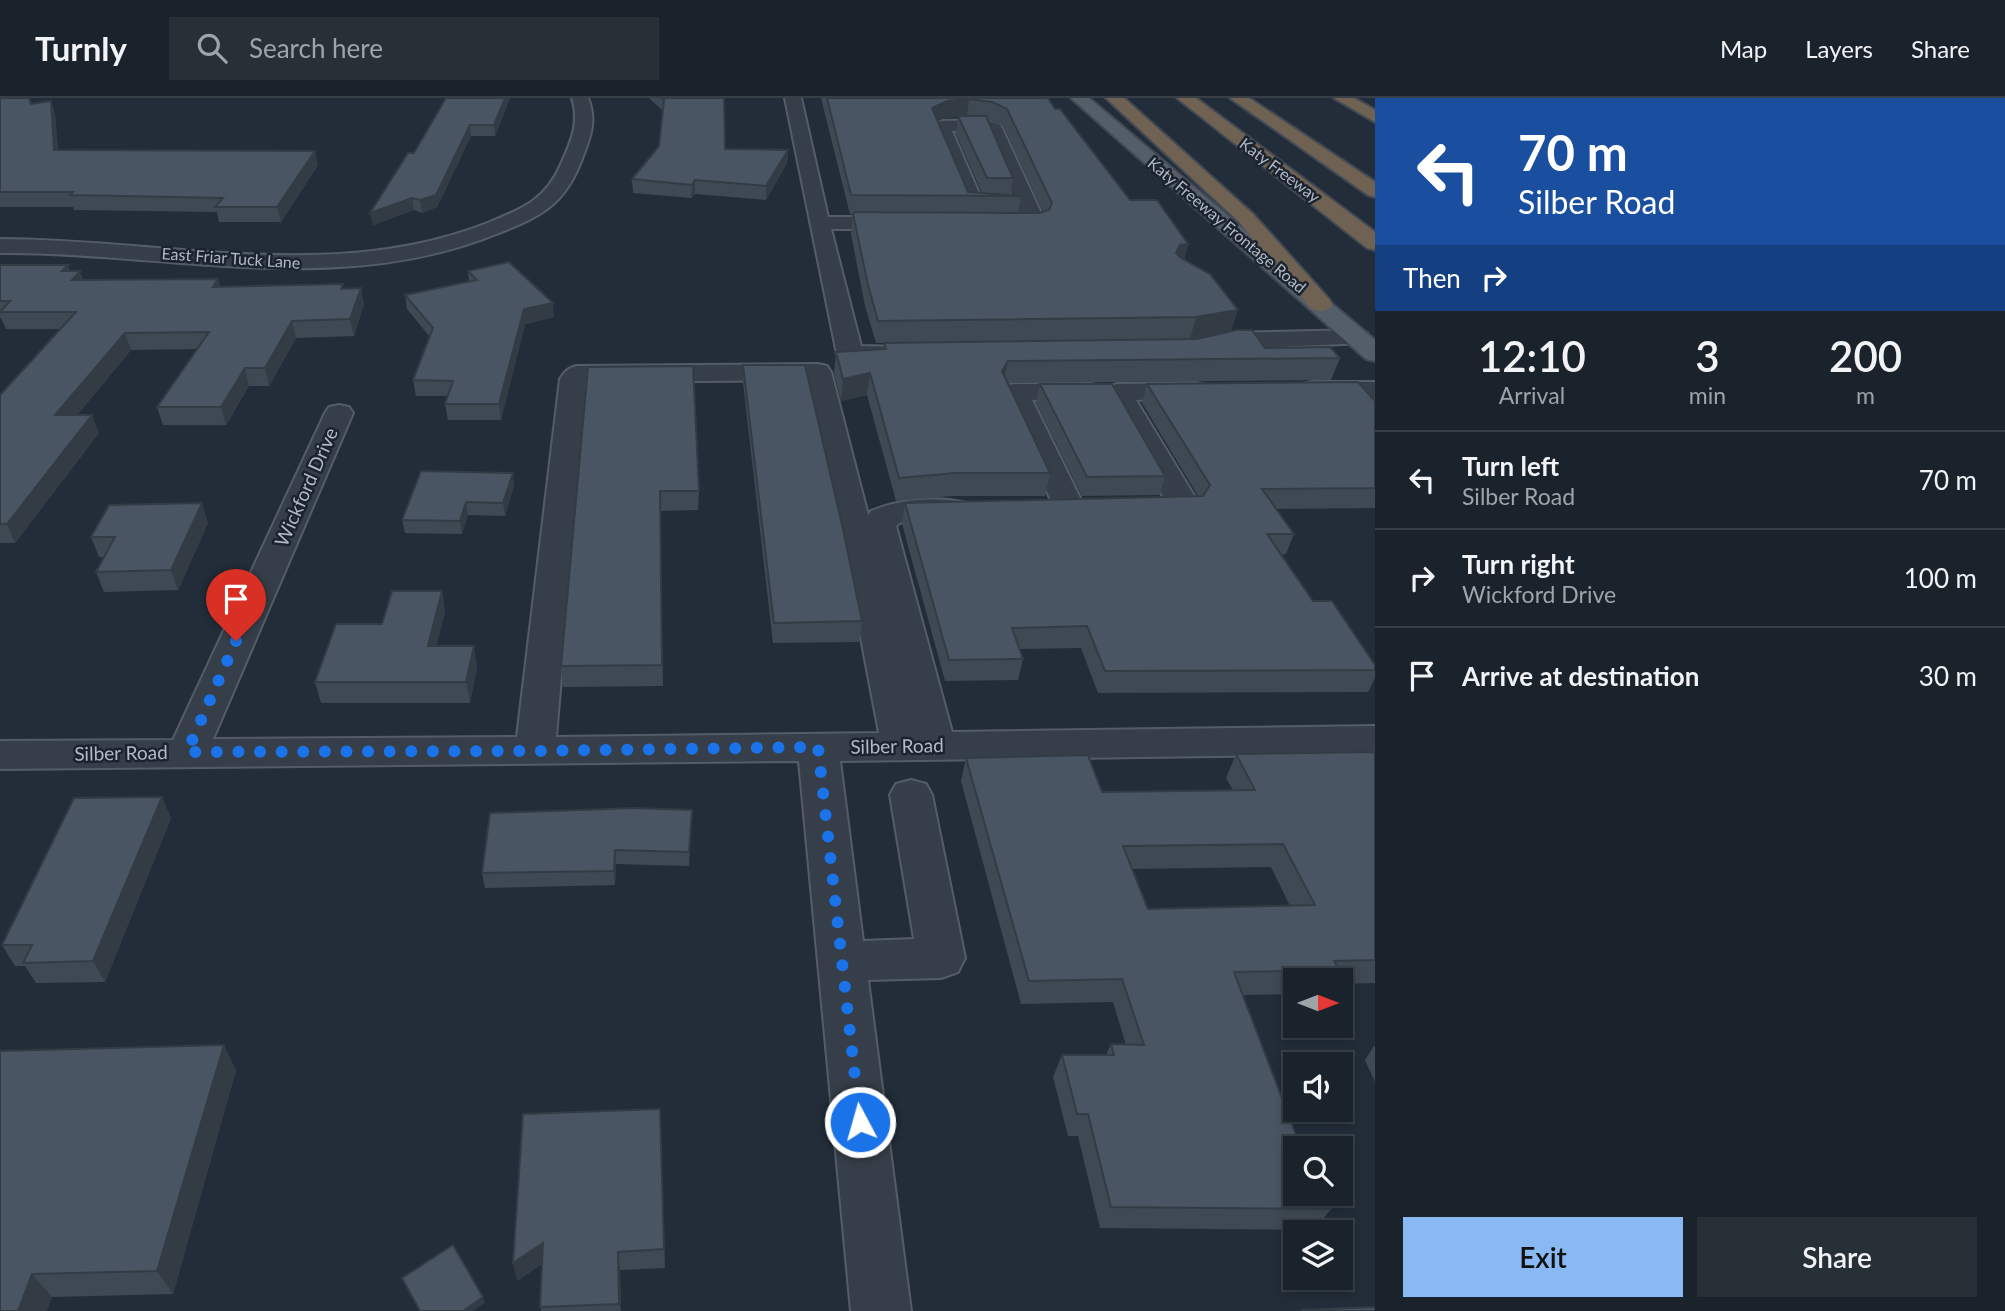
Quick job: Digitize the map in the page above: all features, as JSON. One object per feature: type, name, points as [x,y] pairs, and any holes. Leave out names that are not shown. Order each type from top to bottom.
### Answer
[{"type":"highway","points":[[1114,98],[1246,218],[1320,304]]},
{"type":"highway","name":"Katy Freeway","points":[[1185,98],[1375,243]]},
{"type":"highway","points":[[1238,98],[1375,191]]},
{"type":"highway","points":[[1342,98],[1375,117]]},
{"type":"main road","name":"Katy Freeway Frontage Road","points":[[1079,98],[1369,346]]},
{"type":"street","name":"East Friar Tuck Lane","points":[[0,246],[66,246],[300,263],[368,258],[459,242],[501,226],[539,207],[559,189],[582,141],[584,108],[580,98]]},
{"type":"street","points":[[793,98],[818,223],[850,354],[918,353]]},
{"type":"street","points":[[954,223],[1035,224],[1028,206],[993,128],[985,125],[940,126],[974,206],[1028,206]]},
{"type":"street","points":[[818,223],[927,223]]},
{"type":"street","points":[[1237,314],[1261,341]]},
{"type":"street","points":[[1190,349],[1229,341],[1369,346]]},
{"type":"street","points":[[535,751],[556,529],[573,379],[577,374],[818,372],[860,548],[919,745]]},
{"type":"street","points":[[1285,391],[1375,390]]},
{"type":"street","points":[[1118,392],[1185,507],[1082,508],[1014,393],[1118,392],[1229,391]]},
{"type":"street","name":"Wickford Drive","points":[[187,752],[339,413]]},
{"type":"street","points":[[919,745],[880,526],[882,518],[898,511],[979,509]]},
{"type":"street","name":"Silber Road","points":[[0,755],[1375,740]]},
{"type":"street","points":[[818,747],[881,1311]]},
{"type":"street","points":[[842,961],[941,958],[911,795]]},
{"type":"building","points":[[0,98],[29,98],[31,104],[51,101],[54,150],[315,151],[277,207],[215,207],[223,198],[0,192]]},
{"type":"building","points":[[446,98],[505,98],[494,125],[470,125],[436,195],[420,200],[412,198],[370,213],[408,153],[414,153]]},
{"type":"building","points":[[662,98],[724,98],[725,149],[788,150],[766,186],[695,180],[692,185],[632,179],[659,146],[664,100]]},
{"type":"building","points":[[827,98],[1048,98],[1055,109],[1060,109],[1130,200],[1157,200],[1188,244],[1180,245],[1176,253],[1210,274],[1238,310],[1196,317],[878,321],[853,214],[855,212],[1039,213],[1049,210],[1052,203],[1007,109],[992,102],[969,99],[947,101],[932,108],[968,192],[1021,196],[851,195]]},
{"type":"building","points":[[958,116],[986,116],[1013,178],[987,178]]},
{"type":"building","points":[[509,262],[553,303],[524,309],[499,404],[445,404],[453,381],[413,380],[433,328],[405,295],[477,280],[468,271]]},
{"type":"building","points":[[0,265],[68,265],[62,271],[80,271],[72,280],[218,279],[213,287],[343,284],[341,289],[361,288],[350,319],[292,321],[265,368],[245,368],[221,407],[157,407],[209,332],[125,333],[55,415],[92,415],[7,524],[0,524],[0,395],[76,312],[0,312],[10,301],[0,301]]},
{"type":"building","points":[[1236,330],[1252,330],[1265,348],[1330,347],[1340,358],[1008,361],[1002,371],[1050,473],[956,473],[899,478],[870,373],[843,379],[836,352],[886,349],[884,343],[1197,339]]},
{"type":"building","points":[[743,365],[805,365],[862,621],[774,623]]},
{"type":"building","points":[[693,366],[699,491],[660,491],[662,665],[561,666],[588,367]]},
{"type":"building","points":[[1358,382],[1375,401],[1375,488],[1262,489],[1294,534],[1267,534],[1313,601],[1332,601],[1375,665],[1375,670],[1105,671],[1087,626],[1012,628],[1023,659],[949,660],[905,503],[1203,496],[1210,485],[1147,384]]},
{"type":"building","points":[[1040,384],[1112,384],[1165,476],[1087,477]]},
{"type":"building","points":[[421,471],[513,473],[503,503],[466,502],[460,521],[402,520]]},
{"type":"building","points":[[202,503],[171,570],[96,572],[115,537],[91,537],[109,505]]},
{"type":"building","points":[[392,591],[442,591],[428,646],[474,646],[466,682],[315,682],[336,624],[382,624]]},
{"type":"building","points":[[1375,752],[1375,960],[1334,961],[1338,968],[1283,968],[1283,971],[1234,972],[1283,1101],[1283,1122],[1291,1122],[1296,1136],[1283,1136],[1283,1206],[1330,1206],[1331,1209],[1111,1207],[1088,1114],[1077,1114],[1062,1055],[1114,1055],[1111,1044],[1144,1045],[1122,979],[1029,981],[966,758],[1088,755],[1102,792],[1255,790],[1236,754]],"holes":[[[1283,844],[1315,905],[1148,909],[1123,846]]]},
{"type":"building","points":[[162,797],[93,961],[23,963],[32,945],[2,945],[74,798]]},
{"type":"building","points":[[635,808],[692,810],[689,852],[615,850],[614,871],[482,873],[490,813]]},
{"type":"building","points":[[224,1045],[157,1271],[32,1274],[18,1311],[0,1311],[0,1051]]},
{"type":"building","points":[[660,1109],[664,1249],[618,1252],[619,1304],[540,1307],[543,1243],[513,1263],[523,1114]]},
{"type":"building","points":[[453,1245],[483,1297],[463,1311],[420,1311],[402,1278]]},
{"type":"building","points":[[1375,1307],[1375,1311],[1302,1310]]},
{"type":"route","points":[[236,641],[187,752],[818,747],[860,1122]]}]
